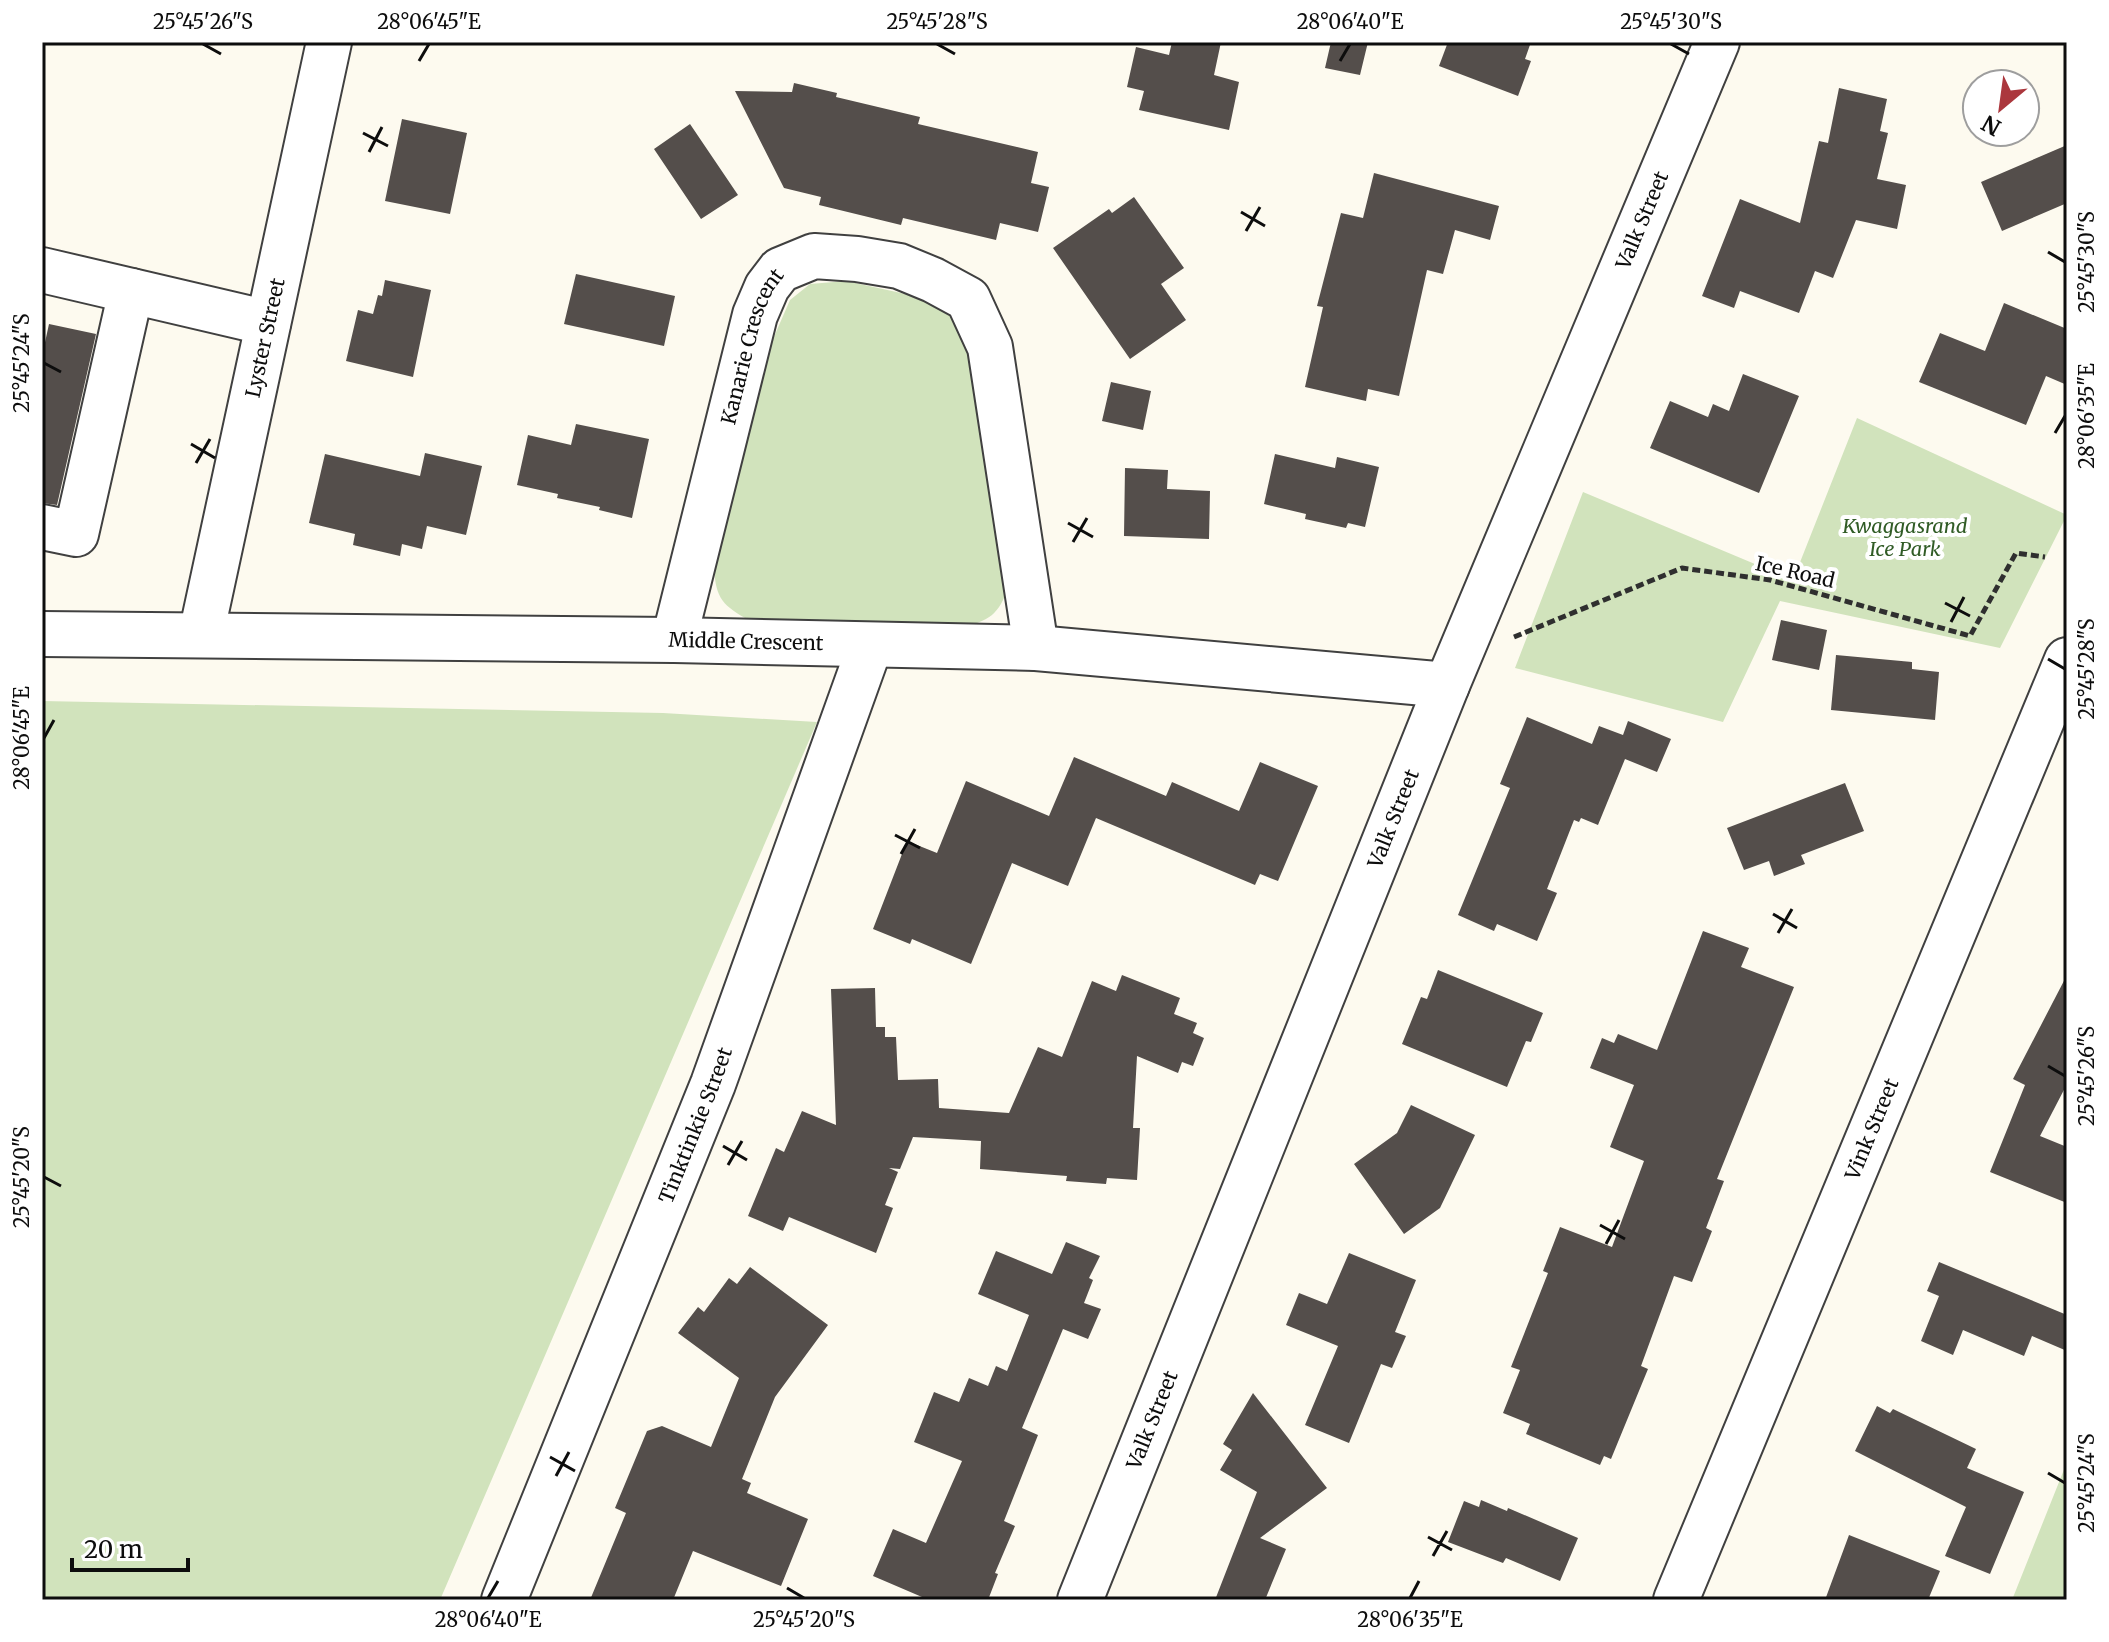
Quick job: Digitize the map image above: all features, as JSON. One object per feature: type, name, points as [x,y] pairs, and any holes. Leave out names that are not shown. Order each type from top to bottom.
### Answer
[{"type":"street","name":"Lyster Street","points":[[201,635],[329,42]]},
{"type":"street","name":"Valk Street","points":[[1080,1600],[1447,685],[1717,42]]},
{"type":"street","name":"Kanarie Crescent","points":[[674,640],[755,315],[767,287],[780,270],[814,256],[899,266],[968,299],[990,347],[1036,648]]},
{"type":"street","points":[[42,270],[268,323]]},
{"type":"street","points":[[42,527],[76,534],[131,291]]},
{"type":"street","name":"Middle Crescent","points":[[42,634],[674,640],[1036,648],[1447,685]]},
{"type":"street","name":"Tinktinkie Street","points":[[504,1600],[713,1084],[870,646]]},
{"type":"street","name":"Vink Street","points":[[1676,1600],[2067,660]]},
{"type":"path","name":"Ice Road","points":[[1511,638],[1682,568],[1770,580],[1970,636],[2016,553],[2045,557]]},
{"type":"green space","points":[[846,281],[924,298],[966,321],[1011,582],[999,607],[982,621],[962,627],[750,621],[727,606],[719,595],[714,568],[773,339],[790,300],[810,284]]},
{"type":"green space","name":"Kwaggasrand Ice Park","points":[[1857,418],[2067,515],[2000,648],[1780,601],[1723,722],[1515,668],[1583,492],[1793,580]]},
{"type":"green space","points":[[42,701],[663,713],[817,722],[440,1600],[42,1600]]},
{"type":"green space","points":[[2067,1462],[2067,1600],[2012,1600]]},
{"type":"building","points":[[1172,42],[1221,42],[1214,75],[1239,82],[1229,130],[1139,110],[1144,91],[1127,87],[1136,47],[1169,55]]},
{"type":"building","points":[[1331,42],[1368,42],[1360,75],[1325,68]]},
{"type":"building","points":[[1448,42],[1531,42],[1525,59],[1531,61],[1518,96],[1439,66]]},
{"type":"building","points":[[794,83],[837,93],[836,97],[920,117],[918,124],[1038,152],[1031,183],[1049,187],[1038,232],[1000,223],[996,240],[903,218],[901,225],[819,205],[821,197],[784,188],[735,91],[792,92]]},
{"type":"building","points":[[1839,88],[1887,99],[1880,131],[1888,133],[1877,179],[1906,185],[1897,229],[1856,220],[1833,278],[1815,271],[1799,313],[1740,291],[1734,308],[1702,296],[1740,199],[1800,223],[1819,141],[1828,143]]},
{"type":"building","points":[[402,119],[467,133],[450,214],[385,201]]},
{"type":"building","points":[[690,124],[738,195],[701,219],[654,149]]},
{"type":"building","points":[[2067,145],[2067,203],[2002,231],[1981,182]]},
{"type":"building","points":[[1374,173],[1499,206],[1490,240],[1455,230],[1443,274],[1427,270],[1399,396],[1368,389],[1366,401],[1305,387],[1323,307],[1317,306],[1341,213],[1363,218]]},
{"type":"building","points":[[1134,197],[1184,268],[1161,284],[1186,320],[1130,359],[1053,248],[1109,209],[1112,213]]},
{"type":"building","points":[[576,274],[675,296],[664,346],[564,324]]},
{"type":"building","points":[[385,280],[431,290],[413,377],[346,361],[358,310],[373,314],[378,295],[382,296]]},
{"type":"building","points":[[2004,303],[2067,329],[2067,385],[2046,376],[2026,425],[1919,382],[1940,333],[1985,351]]},
{"type":"building","points":[[49,324],[96,334],[57,505],[42,503],[42,356]]},
{"type":"building","points":[[1743,374],[1799,396],[1759,493],[1650,448],[1670,401],[1708,417],[1713,404],[1729,411]]},
{"type":"building","points":[[1111,382],[1151,391],[1143,430],[1102,421]]},
{"type":"building","points":[[576,424],[649,439],[632,518],[557,498],[558,494],[517,485],[528,435],[571,445]]},
{"type":"building","points":[[425,453],[482,466],[466,535],[427,526],[422,549],[402,544],[400,556],[353,545],[355,534],[309,523],[325,454],[420,476]]},
{"type":"building","points":[[1275,454],[1335,468],[1337,457],[1379,467],[1365,527],[1348,523],[1346,528],[1305,519],[1306,514],[1264,504]]},
{"type":"building","points":[[1125,468],[1168,470],[1167,489],[1210,491],[1209,539],[1124,536]]},
{"type":"building","points":[[1781,620],[1827,630],[1819,670],[1772,660]]},
{"type":"building","points":[[1836,655],[1912,662],[1912,669],[1939,672],[1935,720],[1831,710]]},
{"type":"building","points":[[1527,717],[1592,744],[1599,726],[1623,735],[1628,721],[1671,739],[1657,772],[1625,759],[1598,825],[1581,818],[1579,822],[1574,820],[1547,889],[1557,893],[1537,941],[1497,924],[1494,931],[1458,915],[1510,788],[1500,784]]},
{"type":"building","points":[[1074,757],[1166,796],[1172,782],[1239,811],[1260,762],[1318,786],[1278,881],[1260,874],[1255,885],[1096,818],[1068,886],[1012,863],[971,964],[912,939],[910,944],[873,929],[907,841],[937,853],[966,781],[1049,816]]},
{"type":"building","points":[[1845,783],[1864,831],[1801,855],[1805,864],[1774,876],[1769,861],[1744,870],[1727,828]]},
{"type":"building","points":[[1703,931],[1749,948],[1741,967],[1794,987],[1717,1179],[1724,1181],[1706,1228],[1712,1231],[1692,1282],[1674,1276],[1641,1366],[1648,1369],[1611,1459],[1604,1456],[1600,1465],[1526,1434],[1530,1424],[1503,1413],[1520,1370],[1511,1367],[1548,1273],[1543,1271],[1560,1227],[1612,1247],[1644,1161],[1610,1147],[1634,1085],[1590,1068],[1602,1038],[1614,1043],[1618,1034],[1657,1050]]},
{"type":"building","points":[[1438,970],[1543,1013],[1531,1042],[1526,1041],[1507,1087],[1402,1044],[1421,997],[1427,999]]},
{"type":"building","points":[[1122,975],[1180,998],[1174,1014],[1197,1023],[1193,1033],[1204,1038],[1193,1066],[1182,1062],[1178,1073],[1137,1056],[1133,1128],[1140,1128],[1137,1180],[1107,1178],[1106,1184],[1066,1181],[1067,1176],[980,1169],[981,1141],[913,1137],[900,1169],[889,1168],[898,1172],[885,1205],[893,1208],[876,1253],[789,1217],[783,1231],[748,1216],[776,1148],[784,1152],[802,1111],[836,1125],[831,989],[875,988],[876,1027],[885,1027],[885,1037],[896,1037],[898,1080],[938,1079],[939,1108],[1009,1113],[1038,1047],[1062,1057],[1092,981],[1116,991]]},
{"type":"building","points":[[2067,975],[2067,1084],[2040,1136],[2067,1147],[2067,1203],[1990,1172],[2025,1085],[2013,1079]]},
{"type":"building","points":[[1411,1105],[1475,1135],[1440,1208],[1404,1234],[1354,1164],[1397,1133]]},
{"type":"building","points":[[1066,1242],[1100,1256],[1089,1278],[1093,1280],[1084,1303],[1101,1309],[1088,1339],[1063,1329],[1022,1428],[1038,1435],[1004,1521],[1015,1526],[995,1573],[998,1574],[988,1600],[929,1600],[873,1576],[893,1529],[926,1543],[962,1461],[914,1442],[934,1392],[959,1402],[969,1378],[988,1386],[996,1366],[1007,1371],[1029,1315],[978,1294],[996,1251],[1052,1274]]},
{"type":"building","points":[[1349,1253],[1416,1280],[1395,1332],[1406,1336],[1392,1368],[1381,1364],[1349,1443],[1305,1425],[1338,1346],[1286,1325],[1299,1293],[1327,1304]]},
{"type":"building","points":[[1939,1262],[2067,1315],[2067,1351],[2032,1336],[2024,1356],[1963,1330],[1953,1355],[1921,1341],[1939,1296],[1927,1291]]},
{"type":"building","points":[[750,1267],[828,1325],[775,1397],[742,1479],[751,1483],[747,1493],[808,1519],[781,1586],[693,1551],[673,1600],[590,1600],[626,1513],[615,1508],[647,1431],[662,1426],[711,1447],[739,1378],[678,1333],[698,1307],[704,1312],[729,1278],[737,1284]]},
{"type":"building","points":[[1253,1393],[1327,1488],[1260,1538],[1286,1549],[1265,1600],[1215,1600],[1257,1492],[1220,1470],[1232,1450],[1223,1444]]},
{"type":"building","points":[[1877,1406],[1890,1413],[1893,1409],[1976,1449],[1967,1468],[2024,1492],[1990,1574],[1945,1556],[1966,1507],[1855,1451]]},
{"type":"building","points":[[1481,1500],[1578,1538],[1560,1581],[1506,1558],[1503,1563],[1448,1542],[1464,1501],[1479,1507]]},
{"type":"building","points":[[1849,1535],[1940,1571],[1928,1600],[1825,1600]]}]
